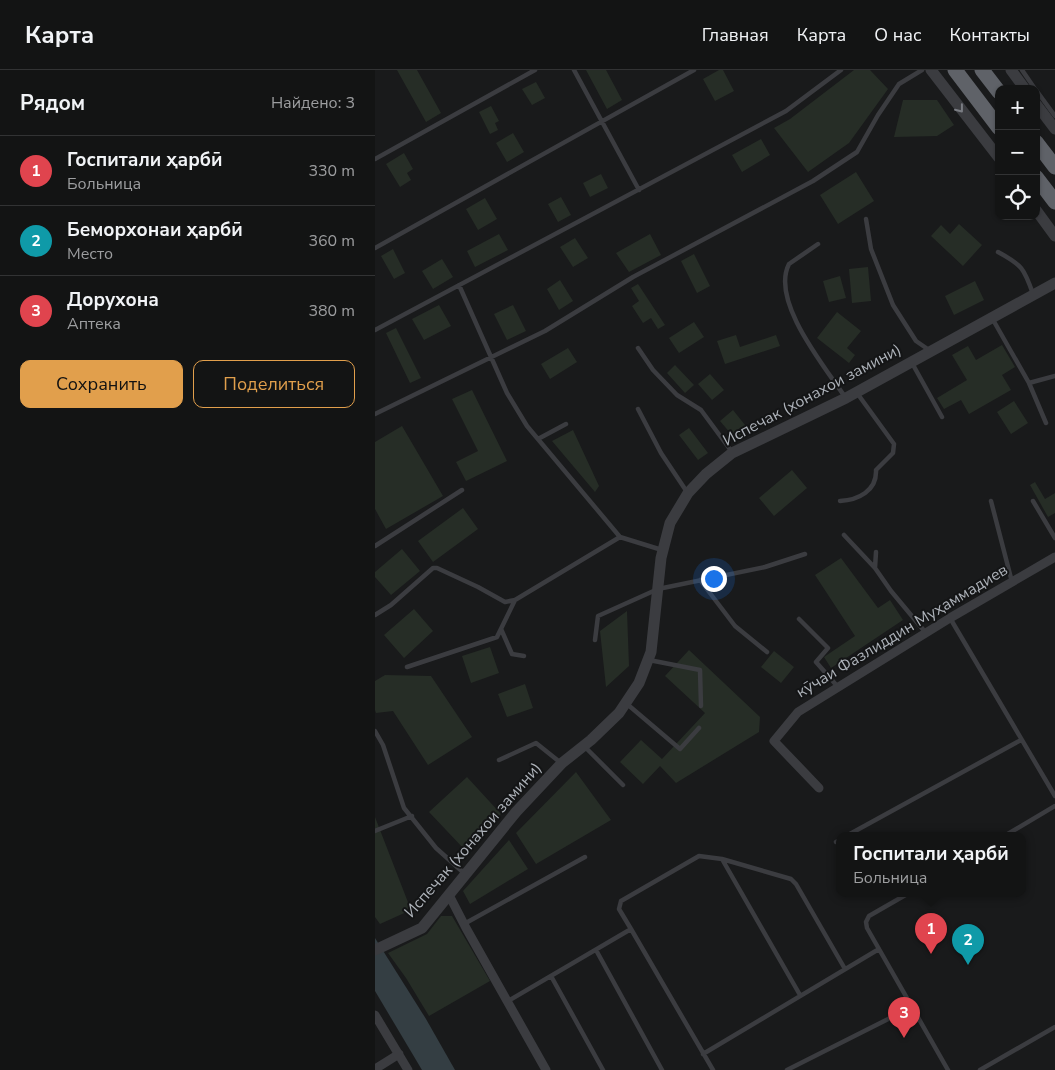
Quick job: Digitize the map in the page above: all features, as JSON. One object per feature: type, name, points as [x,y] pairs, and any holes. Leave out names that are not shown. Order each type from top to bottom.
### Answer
[{"type":"highway","points":[[955,70],[995,123]]},
{"type":"highway","points":[[983,70],[995,86]]},
{"type":"highway","points":[[1040,147],[1055,167]]},
{"type":"highway","points":[[1040,182],[1055,202]]},
{"type":"street","points":[[931,70],[995,153]]},
{"type":"street","points":[[1011,70],[1022,85]]},
{"type":"street","points":[[1040,109],[1055,129]]},
{"type":"street","points":[[1040,215],[1055,236]]},
{"type":"street","name":"Испечак (хонахои замини)","points":[[375,950],[422,928],[516,812],[562,763],[584,746],[619,713],[626,703],[639,683],[651,652],[663,551],[670,523],[688,493],[705,474],[732,453],[851,395],[1055,283]]},
{"type":"street","name":"кӯчаи Фазлиддин Муҳаммадиев","points":[[819,788],[774,741],[798,712],[950,618],[1055,557]]},
{"type":"street","points":[[449,895],[546,1070]]},
{"type":"street","points":[[375,1015],[408,1070]]},
{"type":"street","points":[[375,1069],[399,1054]]},
{"type":"lane","points":[[375,159],[535,70]]},
{"type":"lane","points":[[574,70],[639,190]]},
{"type":"lane","points":[[375,248],[602,120],[695,70]]},
{"type":"lane","points":[[375,330],[786,111],[841,70]]},
{"type":"lane","points":[[375,414],[545,331],[633,277],[813,180],[857,152],[878,115],[899,84],[922,70]]},
{"type":"lane","points":[[1021,70],[1032,85]]},
{"type":"lane","points":[[1040,95],[1055,116]]},
{"type":"lane","points":[[866,219],[871,249],[893,305],[915,341],[930,351]]},
{"type":"lane","points":[[818,244],[789,264],[786,270],[785,287],[797,326],[851,395],[894,444],[893,452],[876,470],[872,487],[852,500],[840,501]]},
{"type":"lane","points":[[998,252],[1016,262],[1024,271],[1034,295]]},
{"type":"lane","points":[[459,285],[507,393],[527,426],[619,537],[663,551]]},
{"type":"lane","points":[[992,318],[1029,383],[1046,423]]},
{"type":"lane","points":[[639,348],[653,370],[677,396],[701,410],[732,453]]},
{"type":"lane","points":[[911,362],[942,417]]},
{"type":"lane","points":[[1029,383],[1055,376]]},
{"type":"lane","points":[[638,409],[661,453],[688,493]]},
{"type":"lane","points":[[538,439],[566,424]]},
{"type":"lane","points":[[375,546],[462,490]]},
{"type":"lane","points":[[991,501],[1012,582]]},
{"type":"lane","points":[[1033,501],[1055,538]]},
{"type":"lane","points":[[844,535],[875,568],[891,591],[926,633]]},
{"type":"lane","points":[[375,615],[391,605],[433,568],[437,568],[478,587],[505,602],[515,600],[619,537]]},
{"type":"lane","points":[[875,568],[876,552]]},
{"type":"lane","points":[[595,640],[599,616],[658,589],[765,567],[805,554]]},
{"type":"lane","points":[[700,580],[735,626],[767,652]]},
{"type":"lane","points":[[407,667],[497,637],[515,600]]},
{"type":"lane","points":[[950,618],[1055,796]]},
{"type":"lane","points":[[799,619],[828,648],[816,662],[839,687]]},
{"type":"lane","points":[[501,629],[512,654],[523,656]]},
{"type":"lane","points":[[648,659],[700,670],[701,706]]},
{"type":"lane","points":[[626,703],[680,750],[699,728]]},
{"type":"lane","points":[[375,731],[383,744],[405,808],[436,848],[466,875]]},
{"type":"lane","points":[[853,832],[1021,740]]},
{"type":"lane","points":[[499,760],[536,743],[562,763]]},
{"type":"lane","points":[[584,746],[623,786]]},
{"type":"lane","points":[[1011,832],[1055,806]]},
{"type":"lane","points":[[375,832],[412,816]]},
{"type":"lane","points":[[713,1070],[619,909],[621,901],[699,856],[722,859],[791,879],[797,884],[845,969]]},
{"type":"lane","points":[[464,924],[585,857]]},
{"type":"lane","points":[[722,859],[800,995]]},
{"type":"lane","points":[[902,897],[869,916],[866,922],[867,928],[948,1070]]},
{"type":"lane","points":[[508,1001],[631,929]]},
{"type":"lane","points":[[703,1054],[879,949]]},
{"type":"lane","points":[[596,950],[662,1070]]},
{"type":"lane","points":[[551,976],[603,1070]]},
{"type":"lane","points":[[787,1070],[912,1007]]},
{"type":"lane","points":[[980,1070],[1055,1027]]},
{"type":"shaded area","points":[[397,70],[417,70],[441,113],[426,122]]},
{"type":"shaded area","points":[[586,70],[606,70],[622,100],[607,109]]},
{"type":"shaded area","points":[[719,70],[723,70],[734,91],[715,101],[703,79]]},
{"type":"shaded area","points":[[854,70],[870,70],[888,89],[849,143],[808,172],[774,128],[790,119]]},
{"type":"shaded area","points":[[536,82],[545,98],[532,105],[522,89]]},
{"type":"shaded area","points":[[903,100],[937,100],[954,125],[937,136],[894,137]]},
{"type":"shaded area","points":[[491,106],[499,121],[495,123],[498,130],[490,134],[479,112]]},
{"type":"shaded area","points":[[513,133],[524,152],[507,162],[496,143]]},
{"type":"shaded area","points":[[761,139],[770,155],[742,172],[732,155]]},
{"type":"shaded area","points":[[404,153],[413,169],[407,173],[411,180],[400,187],[386,164]]},
{"type":"shaded area","points":[[856,172],[874,201],[838,224],[820,195]]},
{"type":"shaded area","points":[[601,174],[608,188],[590,197],[583,183]]},
{"type":"shaded area","points":[[561,197],[571,215],[558,222],[548,204]]},
{"type":"shaded area","points":[[485,198],[497,219],[478,230],[466,209]]},
{"type":"shaded area","points":[[959,224],[982,245],[963,266],[931,236],[941,225],[950,234]]},
{"type":"shaded area","points":[[499,234],[508,250],[475,267],[467,251]]},
{"type":"shaded area","points":[[650,234],[661,255],[629,272],[616,253]]},
{"type":"shaded area","points":[[575,238],[588,258],[573,267],[560,247]]},
{"type":"shaded area","points":[[393,249],[405,273],[394,279],[381,256]]},
{"type":"shaded area","points":[[694,254],[710,286],[697,293],[681,261]]},
{"type":"shaded area","points":[[442,259],[453,277],[433,289],[422,271]]},
{"type":"shaded area","points":[[868,267],[871,301],[852,303],[849,269]]},
{"type":"shaded area","points":[[840,276],[846,298],[829,302],[823,281]]},
{"type":"shaded area","points":[[560,280],[573,301],[559,310],[547,289]]},
{"type":"shaded area","points":[[975,281],[984,300],[954,315],[945,296]]},
{"type":"shaded area","points":[[638,284],[665,325],[658,329],[651,318],[643,323],[632,306],[639,301],[631,288]]},
{"type":"shaded area","points":[[439,305],[451,326],[424,340],[412,319]]},
{"type":"shaded area","points":[[513,305],[526,331],[507,340],[494,314]]},
{"type":"shaded area","points":[[837,312],[861,331],[847,348],[855,355],[849,363],[817,338]]},
{"type":"shaded area","points":[[694,322],[704,337],[679,353],[669,338]]},
{"type":"shaded area","points":[[396,328],[421,378],[410,383],[386,333]]},
{"type":"shaded area","points":[[736,335],[740,347],[776,335],[780,346],[725,364],[717,341]]},
{"type":"shaded area","points":[[1002,345],[1015,367],[1002,375],[1011,390],[969,414],[961,400],[944,409],[937,398],[967,380],[952,355],[968,346],[976,360]]},
{"type":"shaded area","points":[[568,348],[577,362],[550,379],[541,364]]},
{"type":"shaded area","points":[[675,365],[694,385],[685,393],[667,373]]},
{"type":"shaded area","points":[[710,374],[724,390],[712,400],[698,384]]},
{"type":"shaded area","points":[[472,390],[507,461],[466,481],[456,462],[478,451],[452,399]]},
{"type":"shaded area","points":[[1014,401],[1028,423],[1011,434],[997,412]]},
{"type":"shaded area","points":[[733,410],[749,430],[737,441],[720,421]]},
{"type":"shaded area","points":[[402,426],[443,496],[386,529],[375,509],[375,442]]},
{"type":"shaded area","points":[[689,428],[708,453],[698,460],[679,435]]},
{"type":"shaded area","points":[[573,430],[599,486],[595,492],[552,441]]},
{"type":"shaded area","points":[[792,470],[807,488],[774,516],[759,498]]},
{"type":"shaded area","points":[[1035,482],[1045,499],[1055,493],[1055,513],[1048,517],[1030,485]]},
{"type":"shaded area","points":[[463,508],[478,529],[433,562],[418,541]]},
{"type":"shaded area","points":[[402,549],[420,571],[391,595],[375,577],[375,572]]},
{"type":"shaded area","points":[[841,558],[878,608],[890,600],[903,620],[831,668],[824,657],[855,636],[815,575]]},
{"type":"shaded area","points":[[414,609],[433,631],[404,658],[384,635]]},
{"type":"shaded area","points":[[627,611],[629,666],[606,687],[600,631]]},
{"type":"shaded area","points":[[490,647],[499,673],[471,683],[462,656]]},
{"type":"shaded area","points":[[689,650],[760,717],[759,732],[676,783],[660,766],[643,784],[620,762],[641,740],[662,759],[705,713],[665,676]]},
{"type":"shaded area","points":[[774,651],[794,667],[781,683],[761,667]]},
{"type":"shaded area","points":[[385,675],[431,676],[472,737],[428,765],[393,711],[376,713],[375,681]]},
{"type":"shaded area","points":[[525,684],[533,708],[507,717],[498,694]]},
{"type":"shaded area","points":[[576,772],[611,820],[536,864],[516,833]]},
{"type":"shaded area","points":[[467,777],[501,814],[464,849],[429,812]]},
{"type":"shaded area","points":[[375,817],[411,910],[380,924],[375,917]]},
{"type":"shaded area","points":[[509,840],[528,869],[470,904],[463,891]]},
{"type":"shaded area","points":[[441,916],[452,916],[490,981],[429,1016],[388,953],[427,934]]},
{"type":"shaded area","points":[[375,938],[426,1019],[455,1070],[422,1070],[375,991]]},
{"type":"place","name":"Госпитали ҳарбӣ","points":[[931,954]]},
{"type":"place","name":"Беморхонаи ҳарбӣ","points":[[968,965]]},
{"type":"place","name":"Дорухона","points":[[904,1038]]}]
